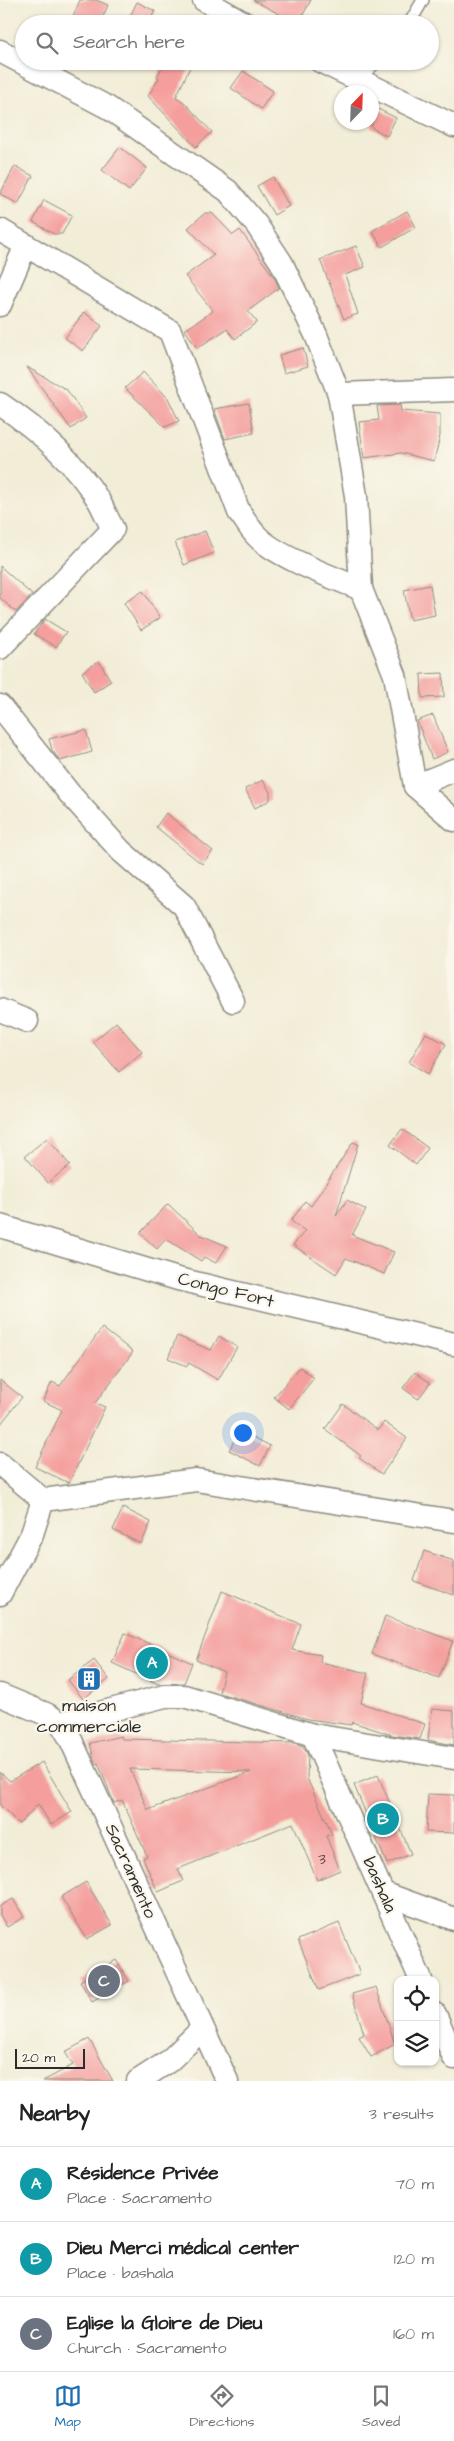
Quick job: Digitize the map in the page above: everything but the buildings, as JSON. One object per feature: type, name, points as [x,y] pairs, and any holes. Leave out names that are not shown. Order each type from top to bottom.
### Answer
[{"type":"street","points":[[204,0],[230,15]]},
{"type":"street","points":[[0,51],[15,59]]},
{"type":"street","points":[[36,70],[107,107],[228,190],[256,224],[281,262],[316,335],[339,394],[356,496],[361,589],[395,675],[415,786],[454,820]]},
{"type":"street","points":[[339,70],[454,126]]},
{"type":"street","points":[[0,230],[170,331],[240,512],[255,534],[267,545],[309,567],[361,589]]},
{"type":"street","points":[[0,305],[26,245]]},
{"type":"street","points":[[339,394],[454,390]]},
{"type":"street","points":[[0,404],[33,426],[73,466],[100,503],[112,529],[0,648]]},
{"type":"street","points":[[0,706],[69,793],[121,851],[184,906],[234,1001]]},
{"type":"street","points":[[415,786],[454,770]]},
{"type":"street","points":[[0,1010],[27,1021]]},
{"type":"street","name":"Congo Fort","points":[[0,1226],[178,1279],[454,1344]]},
{"type":"street","points":[[0,1464],[43,1500],[196,1480],[454,1521]]},
{"type":"street","points":[[0,1594],[32,1534],[43,1500]]},
{"type":"street","points":[[0,1695],[46,1714],[61,1723],[176,1695],[313,1736],[454,1758]]},
{"type":"street","name":"Sacramento","points":[[61,1723],[70,1738],[227,2081]]},
{"type":"street","name":"bashala","points":[[313,1736],[384,1892],[419,1976]]},
{"type":"street","points":[[384,1892],[454,1919]]},
{"type":"street","points":[[438,2021],[454,2058]]},
{"type":"street","points":[[138,2081],[169,2061],[202,2029]]},
{"type":"lane","points":[[414,15],[423,0]]},
{"type":"lane","points":[[356,78],[366,70]]},
{"type":"place","name":"Résidence Privée","points":[[152,1663]]},
{"type":"place","name":"maison commerciale","points":[[89,1679]]},
{"type":"place","name":"Dieu Merci médical center","points":[[383,1819]]},
{"type":"place","name":"Eglise la Gloire de Dieu","points":[[104,1981]]}]
